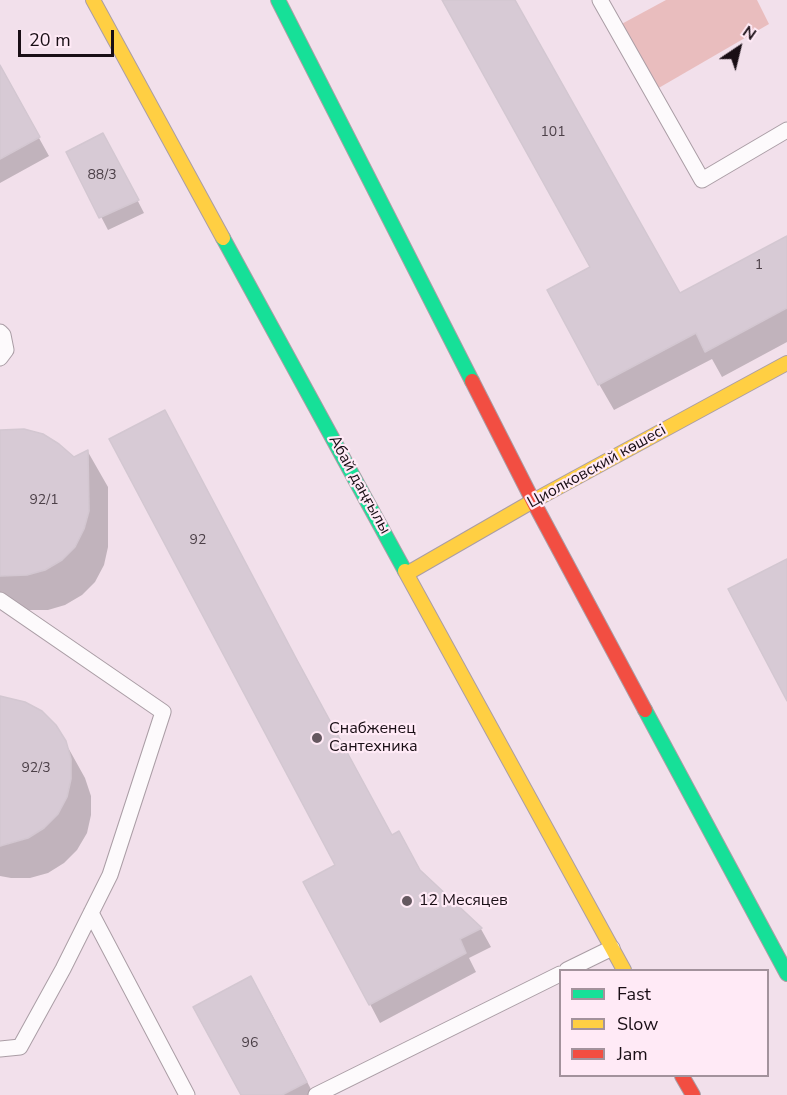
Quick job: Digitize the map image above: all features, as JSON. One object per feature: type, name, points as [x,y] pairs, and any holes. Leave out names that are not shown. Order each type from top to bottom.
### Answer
[{"type":"street","name":"Абай даңғылы","points":[[93,0],[623,969]]},
{"type":"street","points":[[278,0],[533,501],[787,974]]},
{"type":"street","name":"Циолковский көшесі","points":[[408,573],[533,501],[787,363]]},
{"type":"street","points":[[683,1077],[693,1095]]},
{"type":"lane","points":[[600,0],[702,180],[787,130]]},
{"type":"lane","points":[[0,332],[3,335],[6,350],[0,358]]},
{"type":"lane","points":[[0,601],[163,712],[110,875],[63,969],[20,1047],[0,1049]]},
{"type":"lane","points":[[91,913],[187,1095]]},
{"type":"lane","points":[[569,969],[612,948]]},
{"type":"lane","points":[[316,1095],[559,975]]},
{"type":"shaded area","points":[[666,0],[757,0],[769,24],[650,93],[616,27]]},
{"type":"building","points":[[442,0],[515,0],[680,293],[787,236],[787,308],[705,352],[696,333],[598,385],[547,290],[590,267]]},
{"type":"building","points":[[0,65],[40,137],[0,159]]},
{"type":"building","points":[[103,133],[139,200],[99,218],[66,152]]},
{"type":"building","points":[[165,410],[392,835],[399,831],[420,870],[482,928],[460,939],[466,953],[369,1005],[303,882],[335,865],[109,439]]},
{"type":"building","points":[[24,429],[43,434],[74,457],[88,450],[89,511],[84,529],[75,547],[62,560],[45,570],[27,575],[0,576],[0,430]]},
{"type":"building","points":[[787,559],[787,701],[728,589]]},
{"type":"building","points":[[0,696],[25,702],[42,711],[56,725],[66,741],[71,759],[71,779],[67,797],[58,814],[44,828],[28,838],[0,846]]},
{"type":"building","points":[[251,976],[307,1082],[282,1095],[241,1095],[193,1007]]},
{"type":"traffic: fast","points":[[278,0],[472,381]]},
{"type":"traffic: fast","points":[[223,238],[405,571]]},
{"type":"traffic: fast","points":[[645,710],[787,974]]},
{"type":"traffic: slow","points":[[93,0],[223,238]]},
{"type":"traffic: slow","points":[[408,573],[533,501],[787,363]]},
{"type":"traffic: slow","points":[[405,571],[623,969]]},
{"type":"traffic: jam","points":[[472,381],[533,501],[645,710]]},
{"type":"traffic: jam","points":[[683,1077],[693,1095]]},
{"type":"place","name":"Снабженец Сантехника","points":[[317,738]]},
{"type":"place","name":"12 Месяцев","points":[[407,901]]}]
